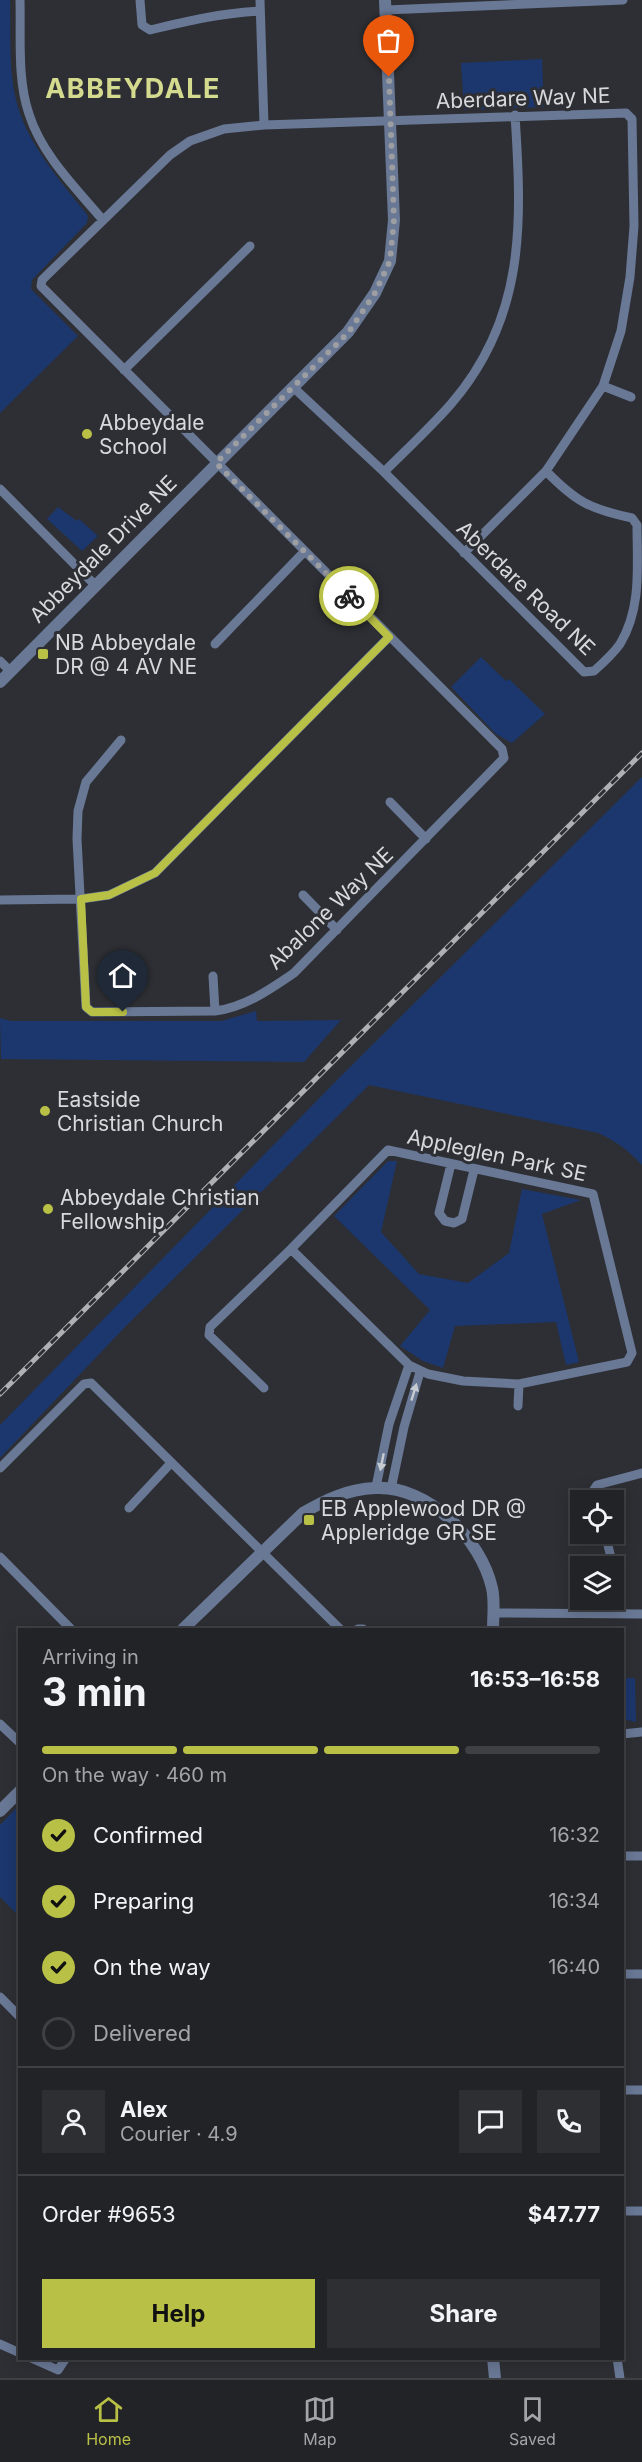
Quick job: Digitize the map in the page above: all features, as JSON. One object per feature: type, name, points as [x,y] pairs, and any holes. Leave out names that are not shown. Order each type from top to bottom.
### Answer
[{"type":"street","points":[[20,0],[22,76],[28,114],[57,167],[102,219]]},
{"type":"street","points":[[140,0],[142,25],[150,30],[200,17],[260,11]]},
{"type":"street","points":[[260,0],[264,125]]},
{"type":"street","points":[[386,5],[623,0]]},
{"type":"street","name":"Abbeydale Drive NE","points":[[0,682],[5,666],[95,585],[348,333],[375,293],[390,261],[394,220],[386,5]]},
{"type":"street","name":"Aberdare Way NE","points":[[124,370],[41,286],[42,280],[170,155],[190,141],[224,129],[264,125],[626,113],[632,119],[634,226],[630,277],[621,331],[603,386],[546,471],[464,553]]},
{"type":"street","points":[[384,472],[452,403],[476,370],[497,326],[512,285],[519,241],[519,182],[515,115]]},
{"type":"street","points":[[0,900],[81,899],[109,895],[155,873],[389,637],[124,370],[250,246]]},
{"type":"street","points":[[603,386],[631,398]]},
{"type":"street","name":"Aberdare Road NE","points":[[294,388],[384,472],[584,672],[594,671],[619,645],[629,626],[636,599],[637,525],[632,518],[598,511],[568,494],[546,471]]},
{"type":"street","points":[[0,489],[95,585]]},
{"type":"street","points":[[214,644],[304,552]]},
{"type":"street","name":"Abalone Way NE","points":[[121,740],[86,782],[78,811],[77,839],[86,1007],[92,1012],[229,1009],[262,995],[294,973],[504,758],[502,749],[389,637]]},
{"type":"street","points":[[390,802],[426,839]]},
{"type":"street","points":[[303,895],[337,930]]},
{"type":"street","points":[[213,976],[215,1011]]},
{"type":"street","name":"Appleglen Park SE","points":[[388,1150],[451,1164],[593,1194],[632,1353],[627,1362],[519,1384],[463,1381],[420,1372],[409,1365],[291,1249],[388,1150]]},
{"type":"street","points":[[451,1164],[439,1213],[445,1221],[454,1223],[462,1218],[474,1170]]},
{"type":"street","points":[[264,1388],[208,1335],[210,1327],[291,1249]]},
{"type":"street","points":[[376,1487],[389,1424],[409,1365]]},
{"type":"street","points":[[391,1489],[404,1427],[420,1372]]},
{"type":"street","points":[[0,1468],[84,1384],[91,1383],[339,1628]]},
{"type":"street","points":[[518,1407],[519,1384]]},
{"type":"street","points":[[389,1424],[404,1427]]},
{"type":"street","points":[[129,1508],[171,1463]]},
{"type":"street","points":[[594,1490],[597,1485],[642,1473]]},
{"type":"street","points":[[184,1628],[303,1513],[324,1501],[350,1491],[376,1487],[413,1495],[437,1509],[458,1526],[471,1542],[484,1565],[492,1589],[493,1628]]},
{"type":"street","points":[[0,1557],[70,1628]]},
{"type":"street","points":[[615,1610],[615,1614]]},
{"type":"street","points":[[493,1613],[642,1614]]},
{"type":"street","points":[[0,1724],[18,1741]]},
{"type":"street","points":[[624,1734],[642,1732]]},
{"type":"street","points":[[0,1810],[18,1793]]},
{"type":"street","points":[[624,1856],[642,1856]]},
{"type":"street","points":[[624,1974],[642,1974]]},
{"type":"street","points":[[0,1997],[18,2015]]},
{"type":"street","points":[[624,2090],[642,2090]]},
{"type":"street","points":[[624,2211],[642,2211]]},
{"type":"street","points":[[0,2344],[18,2352]]},
{"type":"street","points":[[36,2360],[58,2370],[65,2360]]},
{"type":"street","points":[[493,2360],[495,2378]]},
{"type":"street","points":[[617,2360],[620,2378]]},
{"type":"shaded area","points":[[0,0],[10,0],[13,81],[23,122],[39,151],[88,216],[87,223],[32,280],[31,289],[78,336],[0,413]]},
{"type":"shaded area","points":[[542,59],[544,107],[464,110],[461,63]]},
{"type":"shaded area","points":[[58,507],[77,521],[79,519],[98,536],[82,551],[47,519]]},
{"type":"shaded area","points":[[481,657],[506,681],[509,679],[545,714],[512,743],[496,734],[451,687]]},
{"type":"shaded area","points":[[642,777],[642,1165],[611,1139],[598,1133],[369,1085],[126,1326],[0,1458],[0,1425],[340,1077]]},
{"type":"shaded area","points":[[256,1011],[257,1021],[341,1020],[304,1062],[1,1059],[0,1018],[11,1021],[221,1021]]},
{"type":"shaded area","points":[[388,1161],[397,1161],[381,1232],[419,1274],[468,1283],[509,1253],[522,1189],[581,1200],[542,1214],[579,1362],[566,1365],[556,1322],[455,1326],[443,1368],[423,1361],[400,1346],[430,1310],[334,1216]]},
{"type":"shaded area","points":[[624,1678],[635,1678],[636,1722],[624,1719]]},
{"type":"shaded area","points":[[18,1806],[18,1915],[0,1897],[0,1825]]},
{"type":"railway","points":[[0,1394],[642,753]]},
{"type":"way so far","points":[[349,596],[216,463],[348,333],[375,293],[390,261],[394,220],[389,77]]},
{"type":"place","name":"Abbeydale School","points":[[87,434]]},
{"type":"place","name":"NB Abbeydale DR @ 4 AV NE","points":[[43,654]]},
{"type":"place","name":"Eastside Christian Church","points":[[45,1111]]},
{"type":"place","name":"Abbeydale Christian Fellowship","points":[[48,1209]]},
{"type":"place","name":"EB Applewood DR @ Appleridge GR SE","points":[[309,1520]]},
{"type":"district","name":"ABBEYDALE","points":[[133,88]]},
{"type":"route","points":[[123,1012],[92,1012],[86,1007],[81,899],[109,895],[155,873],[389,637],[349,596]]}]
